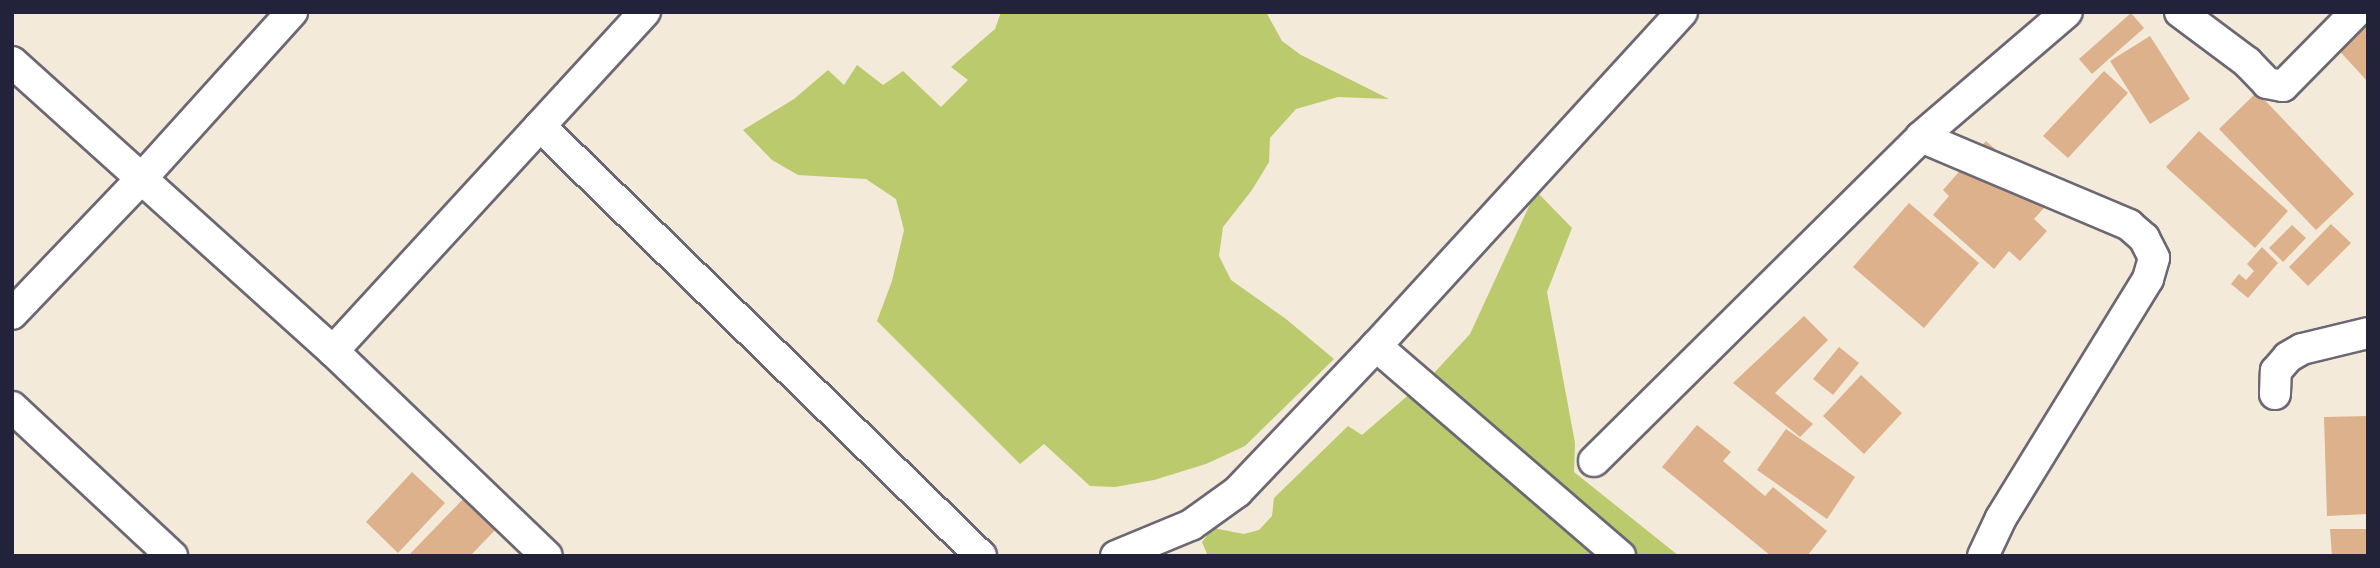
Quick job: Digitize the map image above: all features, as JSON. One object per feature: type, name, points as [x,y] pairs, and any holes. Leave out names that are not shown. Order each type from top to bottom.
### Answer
[{"type":"street","points":[[12,314],[142,178],[292,12]]},
{"type":"street","points":[[333,351],[645,12]]},
{"type":"street","points":[[1116,556],[1191,525],[1237,492],[1376,346],[1682,12]]},
{"type":"street","points":[[1594,461],[1921,137],[2067,12]]},
{"type":"street","points":[[2180,12],[2247,62],[2267,83],[2283,86],[2356,12]]},
{"type":"street","points":[[12,62],[333,351],[547,556]]},
{"type":"street","points":[[540,126],[981,556]]},
{"type":"street","points":[[1921,137],[2129,225],[2144,238],[2154,257],[2148,279],[2001,518],[1983,556]]},
{"type":"street","points":[[2275,394],[2276,371],[2288,357],[2302,349],[2368,333]]},
{"type":"street","points":[[1376,346],[1620,556]]},
{"type":"street","points":[[12,407],[172,556]]},
{"type":"green space","points":[[1001,12],[1266,12],[1282,41],[1301,55],[1389,99],[1338,97],[1296,109],[1270,138],[1269,162],[1252,190],[1223,227],[1219,256],[1231,280],[1286,319],[1334,359],[1245,446],[1206,464],[1154,480],[1115,487],[1090,486],[1044,444],[1020,464],[877,321],[892,281],[904,230],[896,199],[866,179],[798,175],[772,160],[743,130],[794,99],[828,70],[844,85],[857,65],[883,85],[903,71],[941,107],[968,80],[951,67],[995,29]]},
{"type":"green space","points":[[1536,191],[1572,228],[1547,292],[1575,443],[1574,472],[1679,556],[1208,556],[1202,542],[1213,528],[1244,534],[1259,530],[1272,516],[1274,498],[1348,426],[1362,435],[1434,373],[1470,334]]},
{"type":"building","points":[[2131,13],[2144,28],[2092,74],[2079,59]]},
{"type":"building","points":[[2368,14],[2368,82],[2334,45]]},
{"type":"building","points":[[2150,36],[2190,99],[2150,124],[2110,61]]},
{"type":"building","points":[[2104,71],[2128,93],[2068,158],[2043,136]]},
{"type":"building","points":[[2257,92],[2354,194],[2316,230],[2219,129]]},
{"type":"building","points":[[2199,131],[2288,211],[2255,248],[2166,167]]},
{"type":"building","points":[[1986,141],[2052,199],[2034,219],[2047,231],[2020,261],[2009,251],[1994,269],[1933,215],[1949,196],[1943,190]]},
{"type":"building","points":[[1909,203],[1979,263],[1924,328],[1853,267]]},
{"type":"building","points":[[2331,224],[2351,243],[2308,286],[2289,267]]},
{"type":"building","points":[[2292,225],[2306,238],[2283,262],[2269,248]]},
{"type":"building","points":[[2262,247],[2278,263],[2248,298],[2231,284],[2239,274],[2246,280],[2254,271],[2247,264]]},
{"type":"building","points":[[1804,316],[1828,340],[1775,393],[1813,424],[1800,437],[1733,383]]},
{"type":"building","points":[[1839,347],[1859,363],[1833,395],[1813,379]]},
{"type":"building","points":[[1861,375],[1902,413],[1864,454],[1823,416]]},
{"type":"building","points":[[2368,416],[2368,514],[2327,516],[2324,417]]},
{"type":"building","points":[[1697,425],[1731,452],[1723,461],[1765,496],[1773,487],[1827,531],[1807,556],[1771,556],[1662,467]]},
{"type":"building","points":[[1786,429],[1855,477],[1827,519],[1757,470]]},
{"type":"building","points":[[412,472],[445,503],[398,553],[366,522]]},
{"type":"building","points":[[468,494],[500,525],[470,556],[408,556]]},
{"type":"building","points":[[2330,529],[2368,529],[2368,556],[2332,556]]}]
